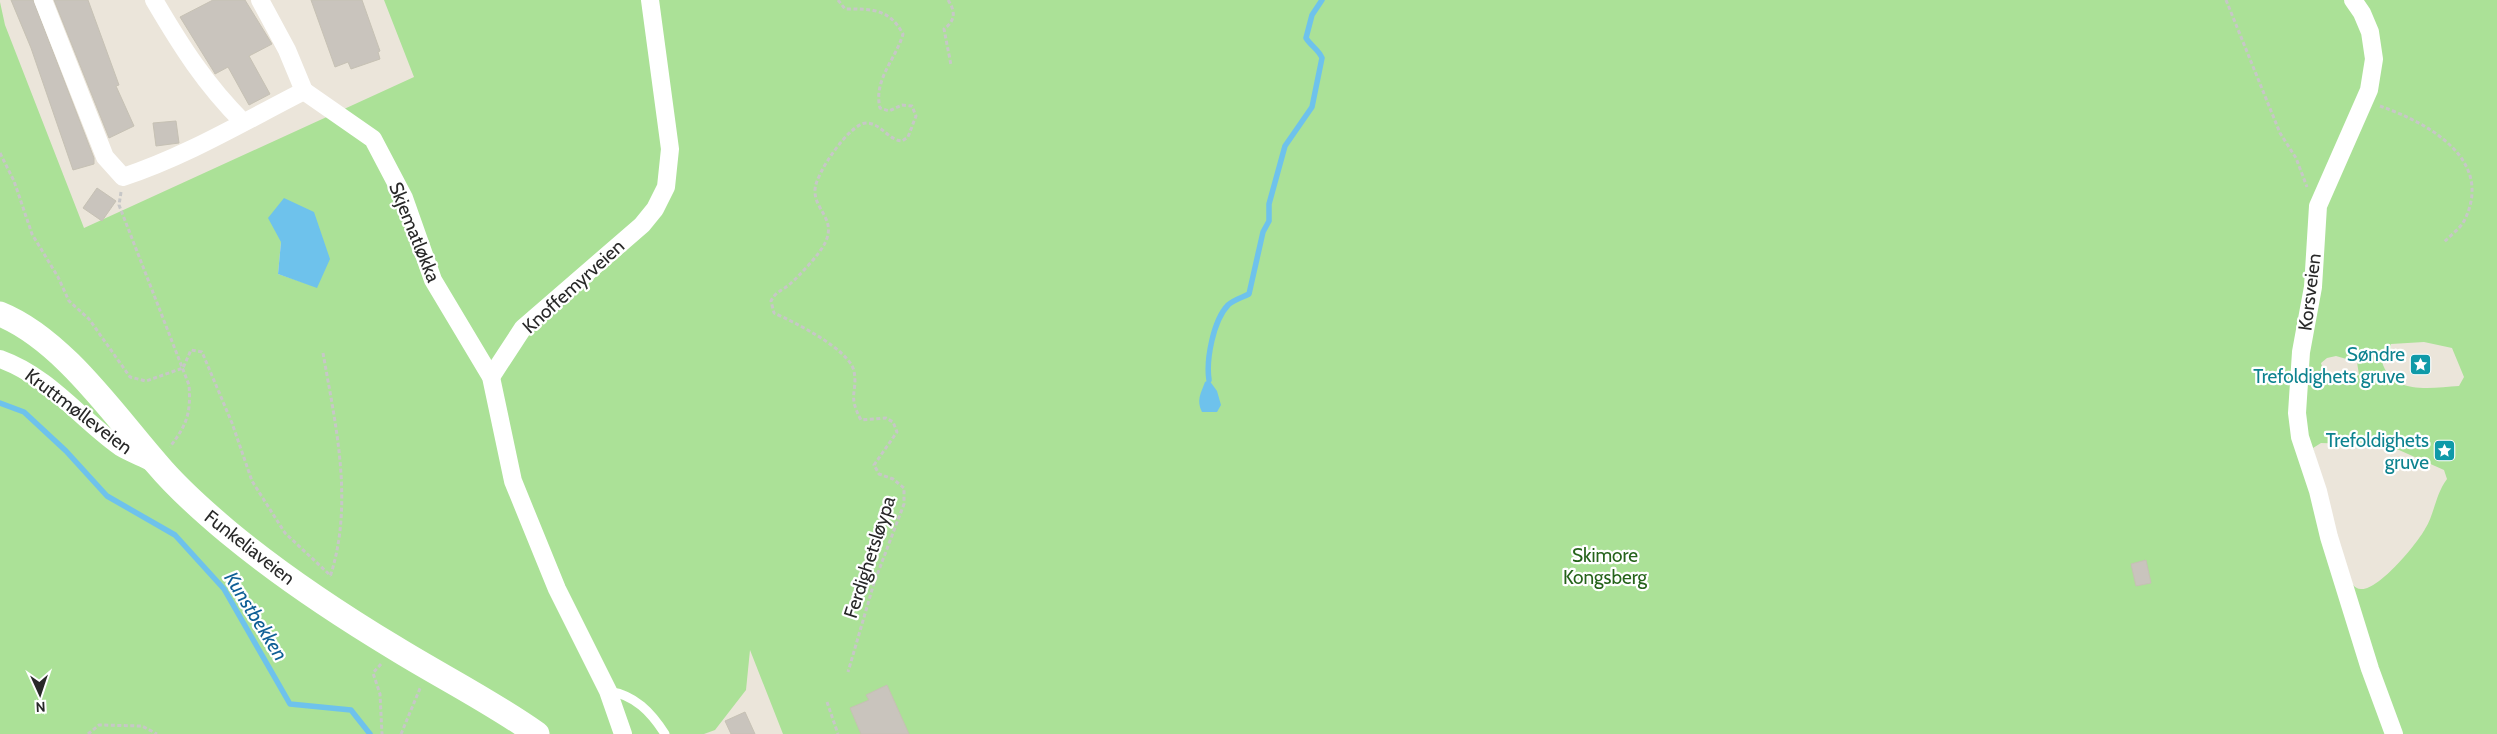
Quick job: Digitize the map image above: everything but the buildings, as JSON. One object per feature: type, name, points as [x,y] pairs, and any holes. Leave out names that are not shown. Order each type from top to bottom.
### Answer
[{"type":"street","points":[[43,0],[105,156],[123,177],[146,170],[198,146],[304,92],[287,50],[260,0]]},
{"type":"street","points":[[154,0],[188,58],[216,96],[242,122]]},
{"type":"street","name":"Knoffemyrveien","points":[[491,377],[523,328],[642,225],[655,209],[666,187],[670,149],[650,0]]},
{"type":"street","name":"Korsveien","points":[[2352,0],[2362,13],[2370,32],[2374,59],[2369,90],[2318,206],[2313,287],[2301,352],[2298,412],[2300,437],[2318,492],[2329,536],[2370,669],[2394,734]]},
{"type":"street","name":"Skjematløkka","points":[[304,92],[373,139],[404,198],[433,280],[491,377]]},
{"type":"street","name":"Funkeliaveien","points":[[0,314],[26,329],[70,365],[118,416],[157,465],[227,532],[320,600],[537,734]]},
{"type":"street","name":"Kruttmølleveien","points":[[0,359],[24,369],[47,385],[121,447],[157,465]]},
{"type":"street","points":[[491,377],[513,481],[557,589],[608,691],[623,734]]},
{"type":"lane","points":[[608,691],[624,693],[639,703],[654,717],[665,734]]},
{"type":"path","name":"Ferdighetsløypa","points":[[838,0],[845,8],[876,9],[896,22],[903,34],[900,46],[882,78],[877,96],[880,108],[889,111],[902,104],[912,106],[916,116],[908,136],[902,141],[893,140],[882,129],[869,123],[861,123],[845,137],[820,171],[814,189],[817,202],[825,213],[829,229],[825,244],[789,285],[776,292],[771,301],[774,313],[792,321],[829,343],[852,364],[854,374],[852,404],[861,420],[886,418],[893,422],[897,432],[874,465],[879,474],[893,479],[904,488],[904,504],[874,583],[848,672]]},
{"type":"path","points":[[948,0],[954,13],[951,23],[944,29],[951,65]]},
{"type":"path","points":[[2226,0],[2280,133],[2296,158],[2307,191]]},
{"type":"path","points":[[2365,100],[2409,116],[2426,125],[2442,134],[2462,152],[2473,175],[2475,197],[2463,223],[2444,242]]},
{"type":"path","points":[[0,153],[14,180],[32,234],[58,277],[69,301],[89,319],[130,376],[146,381],[183,368],[191,350],[202,352],[232,423],[252,481],[285,534],[331,576]]},
{"type":"path","points":[[123,177],[119,206],[137,257],[189,385],[190,402],[185,427],[157,465]]},
{"type":"path","points":[[320,600],[331,576],[339,546],[342,464],[323,353]]},
{"type":"path","points":[[382,734],[380,694],[373,673],[395,648]]},
{"type":"path","points":[[401,734],[418,690],[433,670]]},
{"type":"path","points":[[827,702],[838,734]]},
{"type":"path","points":[[88,734],[99,725],[123,725],[142,726],[157,734]]},
{"type":"green space","name":"Skimore Kongsberg","points":[[384,0],[2497,0],[2497,734],[783,734],[750,650],[746,690],[715,730],[704,734],[0,734],[0,2],[5,25],[84,228],[414,77]],"holes":[[[281,242],[317,287],[278,274]],[[2424,342],[2452,348],[2464,377],[2459,386],[2425,388],[2403,385],[2387,373],[2382,362],[2386,354],[2391,354],[2391,344]],[[2336,356],[2357,362],[2359,375],[2324,373],[2321,363],[2327,358]],[[2321,443],[2382,445],[2399,450],[2444,470],[2447,479],[2421,536],[2387,575],[2368,588],[2356,588],[2348,576],[2313,448]]]},
{"type":"water","points":[[284,198],[314,212],[330,259],[317,288],[278,274],[281,242],[268,218]]},
{"type":"water","points":[[1209,380],[1217,391],[1221,405],[1217,412],[1202,412],[1200,408],[1199,400],[1201,393],[1205,382]]},
{"type":"waterway","points":[[1209,380],[1210,352],[1218,321],[1228,305],[1249,294],[1263,232],[1269,221],[1269,204],[1285,146],[1312,107],[1322,58],[1306,38],[1312,15],[1322,0]]},
{"type":"waterway","name":"Kunstbekken","points":[[0,403],[24,412],[66,451],[107,496],[175,535],[224,589],[290,704],[351,710],[370,734]]},
{"type":"place","name":"Søndre Trefoldighets gruve","points":[[2421,365]]},
{"type":"place","name":"Trefoldighets gruve","points":[[2445,451]]}]
